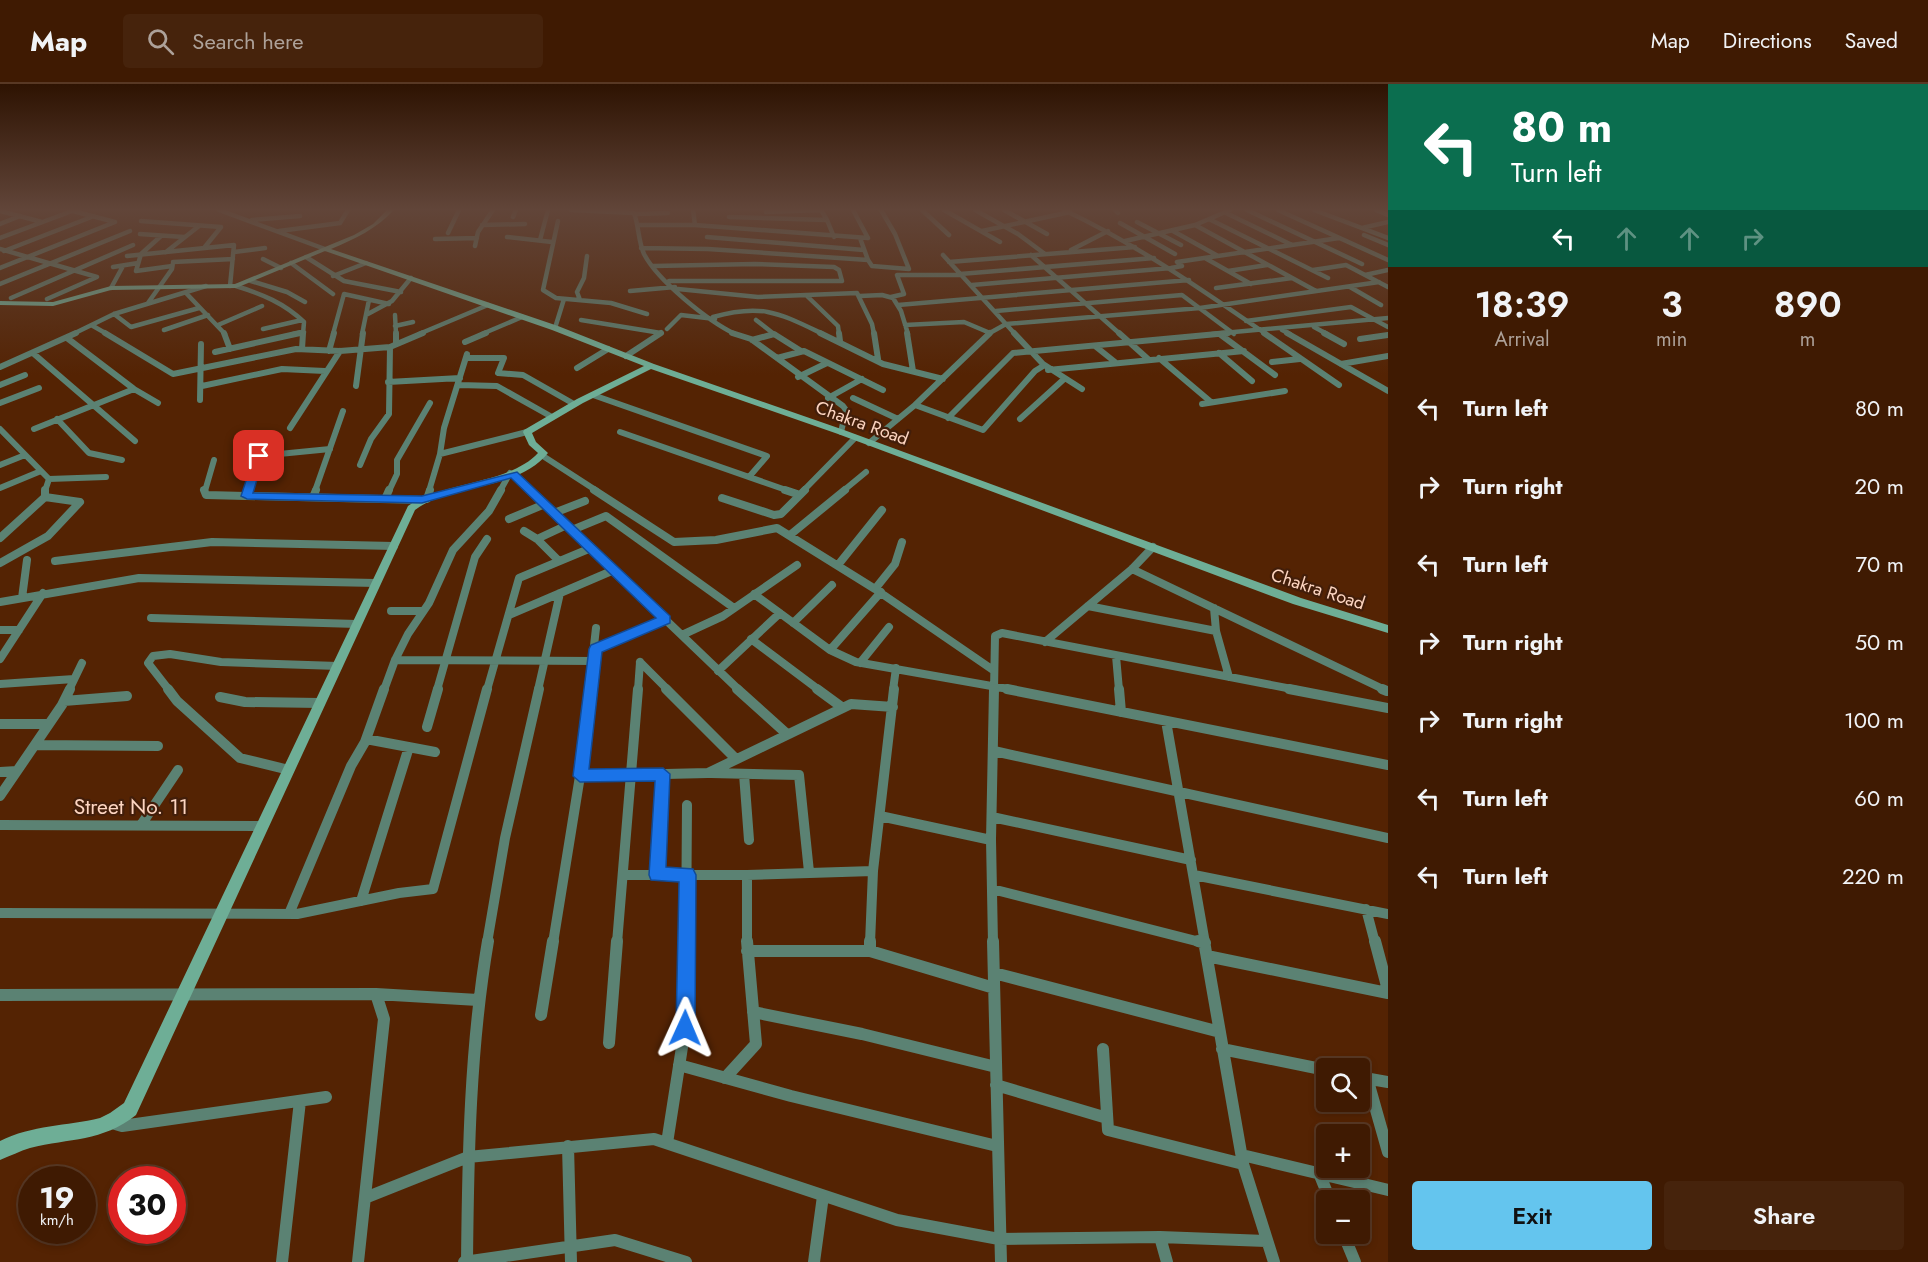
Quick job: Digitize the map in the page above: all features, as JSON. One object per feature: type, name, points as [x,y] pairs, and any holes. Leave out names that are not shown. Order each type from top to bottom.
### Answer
[{"type":"main road","points":[[0,303],[53,304],[111,288],[233,286],[251,281],[287,265]]},
{"type":"main road","name":"Chakra Road","points":[[372,265],[555,328],[651,366],[841,432],[1297,601],[1388,629]]},
{"type":"main road","points":[[0,1151],[12,1143],[33,1137],[112,1123],[130,1109],[411,508],[424,499],[510,473],[543,456],[543,453],[532,443],[527,432],[574,404],[651,366]]},
{"type":"street","points":[[0,284],[48,265]]},
{"type":"street","points":[[47,299],[97,277],[54,265]]},
{"type":"street","points":[[11,298],[86,265]]},
{"type":"street","points":[[113,267],[128,265]]},
{"type":"street","points":[[138,265],[136,271],[158,265]]},
{"type":"street","points":[[148,303],[171,265]]},
{"type":"street","points":[[233,265],[233,286],[269,297],[302,320],[304,333],[302,349]]},
{"type":"street","points":[[275,265],[281,268]]},
{"type":"street","points":[[294,265],[333,294]]},
{"type":"street","points":[[317,265],[344,281],[401,291]]},
{"type":"street","points":[[333,276],[361,265]]},
{"type":"street","points":[[548,265],[543,290],[549,295],[564,299],[608,302],[647,314]]},
{"type":"street","points":[[580,300],[577,292],[584,278],[586,265]]},
{"type":"street","points":[[653,266],[705,265]]},
{"type":"street","points":[[669,281],[842,280],[838,270],[834,267],[781,265]]},
{"type":"street","points":[[871,265],[909,269],[907,265]]},
{"type":"street","points":[[953,265],[985,298],[1045,368],[1082,389]]},
{"type":"street","points":[[1043,265],[1148,359]]},
{"type":"street","points":[[630,291],[676,288],[758,297],[853,292],[860,296],[891,297],[904,294],[897,275],[961,274],[1070,265]]},
{"type":"street","points":[[1166,265],[1339,386]]},
{"type":"street","points":[[972,285],[1058,279],[1171,268],[1181,265]]},
{"type":"street","points":[[1217,265],[1251,284]]},
{"type":"street","points":[[1228,271],[1268,265],[1317,291]]},
{"type":"street","points":[[1302,265],[1328,278]]},
{"type":"street","points":[[1312,270],[1346,265],[1388,287]]},
{"type":"street","points":[[111,288],[123,266]]},
{"type":"street","points":[[653,266],[676,288],[733,333],[752,340],[798,377],[846,410],[841,432]]},
{"type":"street","points":[[1364,275],[1388,270]]},
{"type":"street","points":[[366,315],[389,304],[411,278]]},
{"type":"street","points":[[1216,288],[1292,278]]},
{"type":"street","points":[[898,305],[1190,280]]},
{"type":"street","points":[[251,281],[287,292],[305,302]]},
{"type":"street","points":[[869,443],[915,405],[990,333],[1006,324],[1200,308],[1379,282]]},
{"type":"street","points":[[0,366],[34,354],[114,314],[206,286]]},
{"type":"street","points":[[1350,286],[1381,305]]},
{"type":"street","points":[[186,293],[218,325],[229,340],[230,349]]},
{"type":"street","points":[[329,351],[344,294],[389,304]]},
{"type":"street","points":[[996,311],[1182,295],[1234,334]]},
{"type":"street","points":[[807,296],[838,326],[840,341]]},
{"type":"street","points":[[860,296],[872,324],[878,359]]},
{"type":"street","points":[[891,297],[898,305],[910,337],[913,371]]},
{"type":"street","points":[[555,328],[564,299]]},
{"type":"street","points":[[356,386],[369,300]]},
{"type":"street","points":[[93,326],[168,373],[202,369],[302,349],[340,351],[393,346],[489,305]]},
{"type":"street","points":[[218,325],[262,306]]},
{"type":"street","points":[[1246,321],[1351,307],[1388,327]]},
{"type":"street","points":[[114,314],[129,327],[134,327],[199,308]]},
{"type":"street","points":[[668,329],[681,315],[714,318],[742,309],[782,314],[878,359],[883,364],[943,379]]},
{"type":"street","points":[[164,330],[208,315]]},
{"type":"street","points":[[360,465],[371,439],[389,414],[388,382],[395,315]]},
{"type":"street","points":[[465,342],[522,317]]},
{"type":"street","points":[[948,418],[1011,354],[1388,318]]},
{"type":"street","points":[[263,330],[302,320]]},
{"type":"street","points":[[581,320],[661,333],[626,356]]},
{"type":"street","points":[[756,321],[801,351],[883,390]]},
{"type":"street","points":[[395,326],[413,322]]},
{"type":"street","points":[[905,325],[964,322],[990,333]]},
{"type":"street","points":[[1313,326],[1344,344]]},
{"type":"street","points":[[1282,329],[1388,391]]},
{"type":"street","points":[[215,352],[304,333]]},
{"type":"street","points":[[752,340],[774,334]]},
{"type":"street","points":[[1221,335],[1275,375]]},
{"type":"street","points":[[1360,339],[1388,336]]},
{"type":"street","points":[[67,338],[134,389],[158,403]]},
{"type":"street","points":[[200,400],[201,344]]},
{"type":"street","points":[[1095,346],[1115,362]]},
{"type":"street","points":[[577,368],[608,349]]},
{"type":"street","points":[[290,428],[340,351]]},
{"type":"street","points":[[777,358],[801,351]]},
{"type":"street","points":[[915,405],[983,430],[1035,371],[1045,368],[1244,351]]},
{"type":"street","points":[[1219,353],[1252,381]]},
{"type":"street","points":[[34,354],[135,441]]},
{"type":"street","points":[[214,460],[204,493],[247,496],[424,499],[440,454],[444,428],[466,356],[504,358],[498,373],[523,375],[574,404]]},
{"type":"street","points":[[1341,364],[1388,356]]},
{"type":"street","points":[[1159,358],[1211,402]]},
{"type":"street","points":[[1272,362],[1300,359]]},
{"type":"street","points":[[798,377],[827,363]]},
{"type":"street","points":[[202,386],[282,369],[325,371]]},
{"type":"street","points":[[0,385],[26,375]]},
{"type":"street","points":[[828,398],[862,379]]},
{"type":"street","points":[[1020,419],[1026,411],[1063,380]]},
{"type":"street","points":[[388,382],[459,381],[497,386],[552,417]]},
{"type":"street","points":[[0,403],[39,388]]},
{"type":"street","points":[[34,429],[134,389]]},
{"type":"street","points":[[1202,404],[1285,391]]},
{"type":"street","points":[[593,395],[767,456],[749,477]]},
{"type":"street","points":[[853,398],[898,419]]},
{"type":"street","points":[[385,499],[397,474],[397,460],[430,403]]},
{"type":"street","points":[[313,497],[343,411]]},
{"type":"street","points":[[57,419],[89,453],[122,460]]},
{"type":"street","points":[[0,429],[49,479],[106,477]]},
{"type":"street","points":[[440,454],[527,432]]},
{"type":"street","points":[[620,432],[800,495]]},
{"type":"street","points":[[722,498],[778,516],[855,438]]},
{"type":"street","points":[[0,443],[10,439]]},
{"type":"street","points":[[247,496],[259,456],[330,449]]},
{"type":"street","points":[[0,465],[25,455]]},
{"type":"street","points":[[543,456],[674,542],[716,540],[777,528],[878,590],[993,670]]},
{"type":"street","points":[[0,488],[41,471]]},
{"type":"street","points":[[790,536],[866,472]]},
{"type":"street","points":[[289,914],[351,766],[366,739],[395,660],[423,611],[453,550],[489,511],[510,473],[787,734]]},
{"type":"street","points":[[0,538],[45,497],[45,486],[49,479]]},
{"type":"street","points":[[0,563],[48,536],[80,502],[45,497]]},
{"type":"street","points":[[554,513],[585,501]]},
{"type":"street","points":[[509,519],[545,504]]},
{"type":"street","points":[[838,565],[882,510]]},
{"type":"street","points":[[537,539],[606,516],[734,608]]},
{"type":"street","points":[[524,531],[537,539],[559,561]]},
{"type":"street","points":[[427,727],[476,557],[487,539]]},
{"type":"street","points":[[55,561],[212,542],[394,546]]},
{"type":"street","points":[[830,650],[878,590],[895,564],[902,542]]},
{"type":"street","points":[[1045,642],[1132,569],[1153,547]]},
{"type":"street","points":[[0,913],[315,913],[395,892],[435,887],[458,790],[519,578],[591,548]]},
{"type":"street","points":[[22,598],[27,560]]},
{"type":"street","points":[[682,635],[734,608],[797,565]]},
{"type":"street","points":[[1001,1262],[991,840],[994,751],[993,670],[997,634],[1385,707],[1387,690],[1132,569]]},
{"type":"street","points":[[509,615],[614,570]]},
{"type":"street","points":[[0,602],[139,578],[376,583]]},
{"type":"street","points":[[793,623],[832,585]]},
{"type":"street","points":[[0,659],[43,593]]},
{"type":"street","points":[[560,593],[505,838],[478,1000],[468,1157],[466,1262],[615,1240],[686,1262]]},
{"type":"street","points":[[754,594],[830,650],[860,663],[993,686],[1388,765]]},
{"type":"street","points":[[1088,606],[1216,631]]},
{"type":"street","points":[[1214,608],[1216,631],[1228,677]]},
{"type":"street","points":[[391,610],[423,611]]},
{"type":"street","points":[[718,671],[780,613]]},
{"type":"street","points":[[151,618],[357,624]]},
{"type":"street","points":[[596,649],[666,620]]},
{"type":"street","points":[[860,663],[889,627]]},
{"type":"street","points":[[541,1015],[580,776],[596,649],[596,628]]},
{"type":"street","points":[[0,630],[18,630]]},
{"type":"street","points":[[751,639],[843,708]]},
{"type":"street","points":[[289,770],[240,758],[177,701],[148,663],[153,656],[161,654],[198,656],[218,662],[338,666]]},
{"type":"street","points":[[1116,656],[1121,712]]},
{"type":"street","points":[[395,660],[594,661]]},
{"type":"street","points":[[609,1043],[640,662],[736,759]]},
{"type":"street","points":[[0,796],[64,700],[82,663]]},
{"type":"street","points":[[870,951],[873,871],[896,669]]},
{"type":"street","points":[[0,684],[74,679]]},
{"type":"street","points":[[64,700],[127,696]]},
{"type":"street","points":[[220,697],[245,702],[320,703]]},
{"type":"street","points":[[708,773],[843,708],[858,703],[893,707]]},
{"type":"street","points":[[1166,721],[1243,1159],[1274,1262]]},
{"type":"street","points":[[0,724],[49,723]]},
{"type":"street","points":[[366,739],[435,753]]},
{"type":"street","points":[[34,745],[158,746]]},
{"type":"street","points":[[361,901],[377,841],[408,747]]},
{"type":"street","points":[[994,751],[1388,838]]},
{"type":"street","points":[[0,772],[17,771]]},
{"type":"street","points":[[141,825],[178,771]]},
{"type":"street","points":[[580,776],[708,773],[799,775],[809,872]]},
{"type":"street","points":[[657,875],[663,774]]},
{"type":"street","points":[[744,774],[749,840]]},
{"type":"street","points":[[667,1143],[685,1028],[687,805]]},
{"type":"street","points":[[880,816],[991,840]]},
{"type":"street","points":[[992,817],[1191,860]]},
{"type":"street","name":"Street No. 11","points":[[0,825],[262,826]]},
{"type":"street","points":[[623,875],[747,875],[873,871]]},
{"type":"street","points":[[725,1078],[756,1044],[747,951],[747,875]]},
{"type":"street","points":[[1194,875],[1388,914]]},
{"type":"street","points":[[992,889],[1205,943]]},
{"type":"street","points":[[1207,956],[1388,992],[1366,909]]},
{"type":"street","points":[[747,951],[870,951],[994,988]]},
{"type":"street","points":[[994,973],[1220,1032]]},
{"type":"street","points":[[0,995],[376,994],[478,1000]]},
{"type":"street","points":[[358,1262],[384,1019],[376,994]]},
{"type":"street","points":[[753,1012],[861,1034],[996,1067]]},
{"type":"street","points":[[1103,1049],[1108,1130],[1316,1172]]},
{"type":"street","points":[[1222,1049],[1316,1068]]},
{"type":"street","points":[[680,1065],[997,1146]]},
{"type":"street","points":[[1370,1079],[1388,1083]]},
{"type":"street","points":[[996,1085],[1107,1118]]},
{"type":"street","points":[[112,1123],[122,1126],[326,1097]]},
{"type":"street","points":[[1370,1099],[1388,1152]]},
{"type":"street","points":[[282,1262],[300,1101]]},
{"type":"street","points":[[365,1198],[468,1157],[654,1139],[897,1220],[999,1239],[1160,1237],[1266,1240]]},
{"type":"street","points":[[568,1146],[571,1262]]},
{"type":"street","points":[[1339,1178],[1388,1190]]},
{"type":"street","points":[[814,1262],[823,1196]]},
{"type":"street","points":[[1160,1237],[1167,1262]]},
{"type":"street","points":[[1348,1244],[1355,1262]]},
{"type":"route","points":[[259,456],[247,496],[422,500],[513,474],[666,620],[596,649],[580,776],[663,774],[657,875],[687,875],[685,1028]]}]
